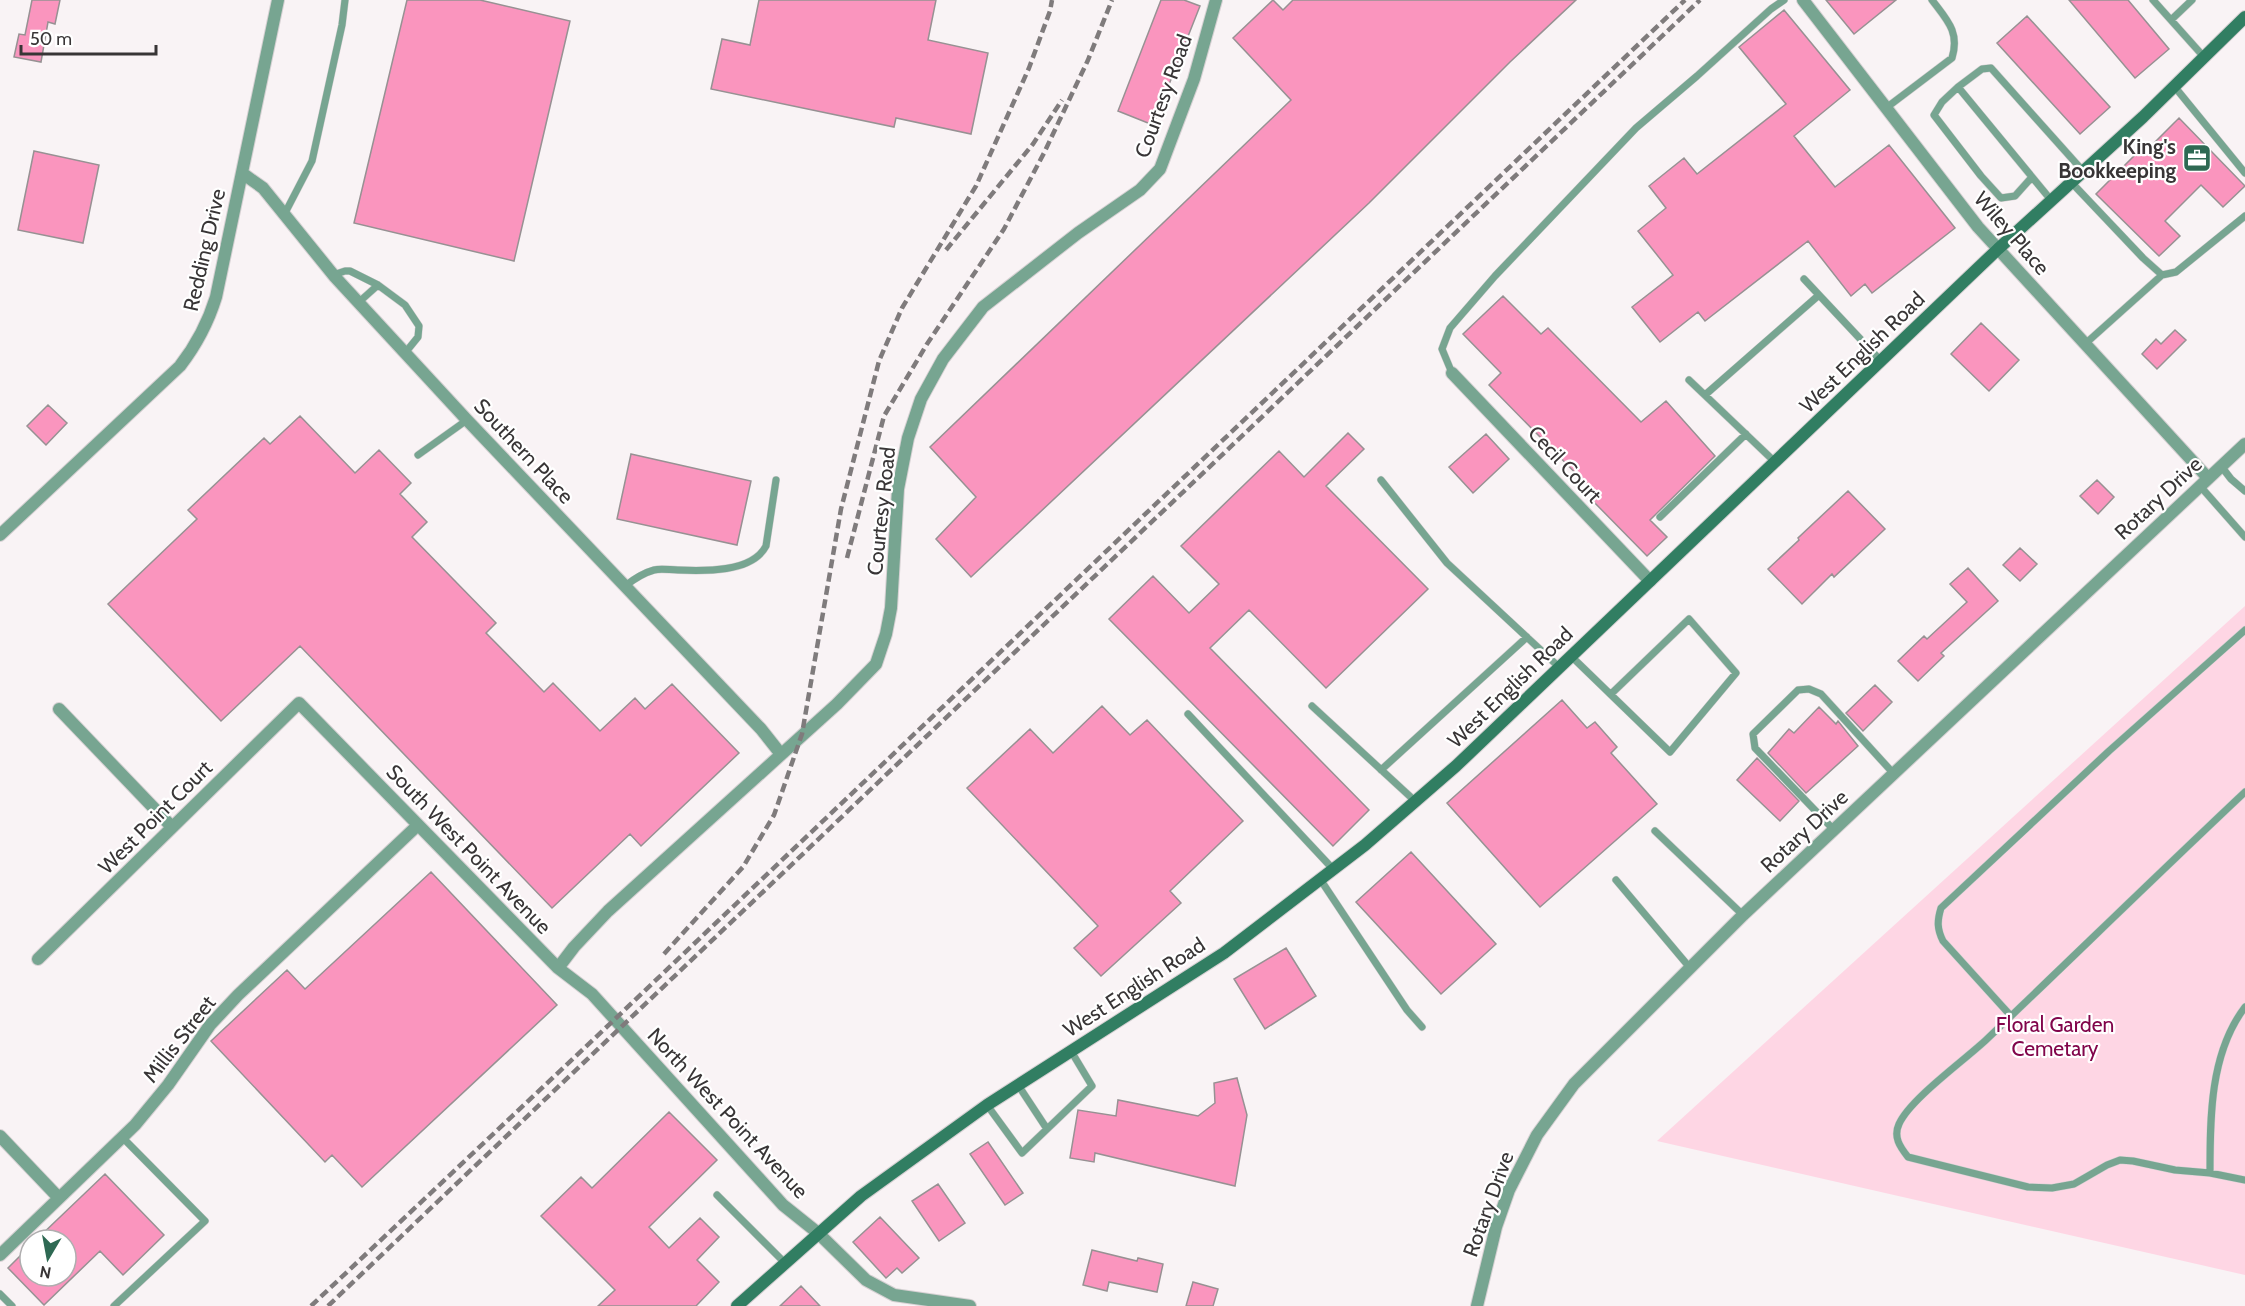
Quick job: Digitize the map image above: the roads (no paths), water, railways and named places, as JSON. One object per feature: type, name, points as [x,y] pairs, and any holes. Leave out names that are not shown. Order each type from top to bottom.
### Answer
[{"type":"main road","name":"West English Road","points":[[737,1306],[861,1196],[1017,1085],[1224,954],[1365,845],[1571,656],[2245,17]]},
{"type":"street","name":"Redding Drive","points":[[0,535],[180,366],[195,347],[209,320],[216,297],[278,0]]},
{"type":"street","name":"Courtesy Road","points":[[558,968],[574,947],[608,911],[780,753],[837,704],[876,664],[886,634],[891,608],[898,489],[908,438],[921,399],[943,359],[983,307],[1078,233],[1140,190],[1160,169],[1194,79],[1216,0]]},
{"type":"street","name":"Wiley Place","points":[[1803,0],[1978,226],[2085,344],[2204,482]]},
{"type":"street","name":"Southern Place","points":[[242,173],[263,188],[333,275],[467,420],[761,729],[780,753]]},
{"type":"street","name":"Cecil Court","points":[[1452,373],[1650,581]]},
{"type":"street","name":"Rotary Drive","points":[[1477,1306],[1496,1227],[1509,1190],[1520,1165],[1548,1116],[1574,1084],[1743,915],[2245,444]]},
{"type":"street","name":"South West Point Avenue","points":[[299,703],[558,968],[592,994],[614,1020]]},
{"type":"street","name":"West Point Court","points":[[38,959],[299,703]]},
{"type":"street","points":[[59,709],[172,827]]},
{"type":"street","name":"Millis Street","points":[[0,1255],[135,1125],[168,1085],[210,1025],[238,995],[418,825]]},
{"type":"street","name":"North West Point Avenue","points":[[614,1020],[783,1205],[818,1233],[866,1280],[894,1295],[970,1306]]},
{"type":"street","points":[[0,1136],[58,1197]]},
{"type":"street","points":[[885,1306],[894,1295]]},
{"type":"lane","points":[[284,215],[312,161],[342,25],[345,0]]},
{"type":"lane","points":[[1452,373],[1442,349],[1450,328],[1496,276],[1636,128],[1784,0]]},
{"type":"lane","points":[[1886,108],[1952,58],[1956,45],[1951,24],[1932,0]]},
{"type":"lane","points":[[2153,0],[2204,57]]},
{"type":"lane","points":[[2171,20],[2192,0]]},
{"type":"lane","points":[[2032,177],[2015,196],[2001,198],[1934,115],[1942,102],[1982,69],[1991,68],[2083,171]]},
{"type":"lane","points":[[2174,86],[2245,172]]},
{"type":"lane","points":[[1958,87],[2051,201]]},
{"type":"lane","points":[[2071,182],[2143,258],[2162,274]]},
{"type":"lane","points":[[2085,344],[2162,274],[2176,273],[2245,216]]},
{"type":"lane","points":[[333,275],[350,271],[378,285],[405,305],[419,326],[418,337],[405,353]]},
{"type":"lane","points":[[1804,279],[1881,361]]},
{"type":"lane","points":[[359,302],[378,285]]},
{"type":"lane","points":[[1705,395],[1819,295]]},
{"type":"lane","points":[[1689,380],[1775,462]]},
{"type":"lane","points":[[418,455],[467,420]]},
{"type":"lane","points":[[1660,517],[1746,434]]},
{"type":"lane","points":[[2221,466],[2245,491]]},
{"type":"lane","points":[[625,586],[638,576],[656,569],[711,571],[748,562],[759,555],[766,546],[776,480]]},
{"type":"lane","points":[[1381,480],[1447,563],[1559,667]]},
{"type":"lane","points":[[2204,482],[2245,537]]},
{"type":"lane","points":[[1571,656],[1670,752],[1736,673],[1689,619],[1611,694]]},
{"type":"lane","points":[[2011,1016],[1943,941],[1938,931],[1941,908],[2109,751],[2245,630]]},
{"type":"lane","points":[[1381,770],[1527,637]]},
{"type":"lane","points":[[1834,830],[1755,748],[1753,734],[1798,690],[1809,689],[1821,694],[1894,774]]},
{"type":"lane","points":[[1312,706],[1415,801]]},
{"type":"lane","points":[[1188,714],[1333,869]]},
{"type":"lane","points":[[2245,792],[2011,1016],[1907,1109],[1897,1126],[1896,1138],[1900,1148],[1908,1157],[2036,1187],[2052,1188],[2074,1184],[2120,1160],[2245,1180]]},
{"type":"lane","points":[[1655,831],[1743,915]]},
{"type":"lane","points":[[1320,879],[1407,1010],[1422,1027]]},
{"type":"lane","points":[[1616,880],[1691,969]]},
{"type":"lane","points":[[2210,1173],[2216,1074],[2223,1046],[2245,1006]]},
{"type":"lane","points":[[987,1105],[1022,1153],[1092,1086],[1071,1051]]},
{"type":"lane","points":[[1017,1085],[1047,1129]]},
{"type":"lane","points":[[114,1306],[205,1221],[122,1137]]},
{"type":"lane","points":[[717,1195],[785,1263]]},
{"type":"lane","points":[[0,1294],[12,1306]]},
{"type":"railway","points":[[664,954],[743,867],[774,815],[802,734],[841,509],[879,361],[902,308],[976,186],[1029,68],[1052,0]]},
{"type":"railway","points":[[847,558],[884,416],[927,344],[1004,229],[1044,153],[1088,60],[1112,0]]},
{"type":"railway","points":[[311,1306],[1685,0]]},
{"type":"railway","points":[[328,1306],[1700,0]]},
{"type":"railway","points":[[946,250],[1033,144],[1062,100]]},
{"type":"place","name":"King's Bookkeeping","points":[[2197,158]]},
{"type":"park label","name":"Floral Garden Cemetary","points":[[2055,1036]]}]
